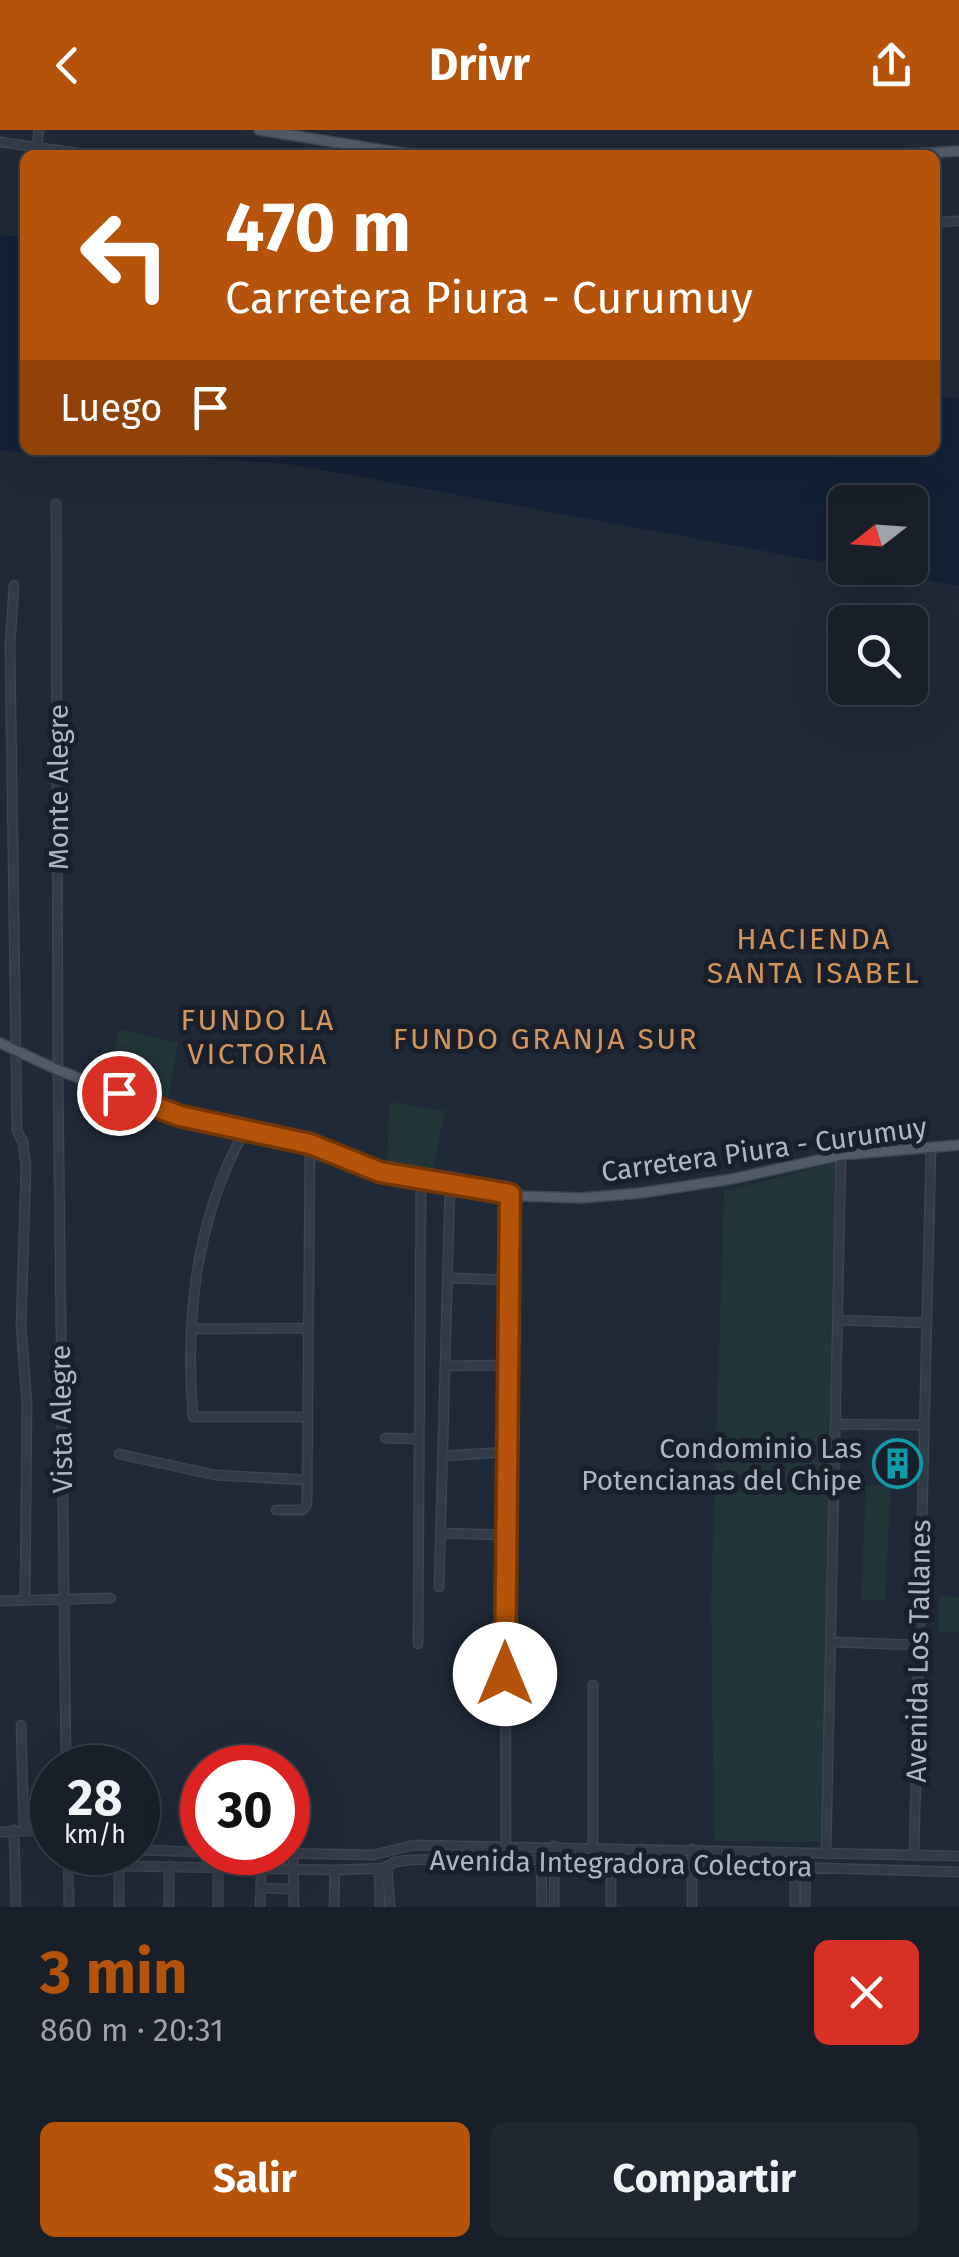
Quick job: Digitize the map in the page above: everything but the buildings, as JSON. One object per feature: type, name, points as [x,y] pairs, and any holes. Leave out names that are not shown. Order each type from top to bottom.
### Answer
[{"type":"main road","points":[[259,130],[384,150]]},
{"type":"main road","name":"Carretera Piura - Curumuy","points":[[0,1043],[58,1070],[180,1116],[310,1144],[380,1172],[510,1194],[570,1198],[641,1192],[732,1179],[841,1155],[959,1145]]},
{"type":"street","points":[[37,145],[39,130]]},
{"type":"street","points":[[0,142],[64,150]]},
{"type":"street","name":"Monte Alegre","points":[[56,504],[58,1070]]},
{"type":"street","points":[[14,585],[10,644],[18,1131],[26,1167],[21,1326],[27,1404],[26,1600]]},
{"type":"street","name":"Vista Alegre","points":[[58,1070],[66,1745]]},
{"type":"street","points":[[244,1132],[220,1179],[195,1288],[191,1329],[193,1417],[306,1417]]},
{"type":"street","points":[[276,1510],[306,1508],[310,1144]]},
{"type":"street","name":"Avenida Los Tallanes","points":[[914,1856],[931,1146]]},
{"type":"street","points":[[826,1854],[841,1155]]},
{"type":"street","points":[[418,1644],[421,1179]]},
{"type":"street","points":[[439,1587],[450,1184]]},
{"type":"street","points":[[506,1846],[510,1194]]},
{"type":"street","points":[[448,1278],[510,1280]]},
{"type":"street","points":[[838,1320],[926,1323]]},
{"type":"street","points":[[191,1329],[308,1328]]},
{"type":"street","points":[[445,1366],[507,1365]]},
{"type":"street","points":[[835,1424],[923,1425]]},
{"type":"street","points":[[385,1438],[418,1438]]},
{"type":"street","points":[[442,1456],[506,1452]]},
{"type":"street","points":[[119,1454],[214,1475],[307,1480]]},
{"type":"street","points":[[440,1533],[505,1535]]},
{"type":"street","points":[[0,1601],[110,1598]]},
{"type":"street","points":[[831,1642],[918,1645]]},
{"type":"street","points":[[593,1685],[593,1847]]},
{"type":"street","points":[[21,1725],[24,1830]]},
{"type":"street","points":[[14,1830],[16,1907]]},
{"type":"street","points":[[0,1832],[30,1830]]},
{"type":"street","name":"Avenida Integradora Colectora","points":[[310,1854],[373,1855],[414,1845],[959,1856]]},
{"type":"street","points":[[541,1846],[542,1907]]},
{"type":"street","points":[[554,1846],[554,1907]]},
{"type":"street","points":[[611,1848],[611,1907]]},
{"type":"street","points":[[692,1849],[692,1907]]},
{"type":"street","points":[[380,1907],[380,1882],[388,1852]]},
{"type":"street","points":[[794,1907],[801,1852]]},
{"type":"street","name":"Avenida Integradora Colectora","points":[[310,1872],[335,1876],[409,1860],[541,1859],[959,1872]]},
{"type":"street","name":"Avenida Integradora Colectora","points":[[160,1866],[180,1868]]},
{"type":"street","points":[[169,1866],[169,1907]]},
{"type":"street","points":[[800,1867],[805,1907]]},
{"type":"street","points":[[383,1868],[390,1907]]},
{"type":"street","points":[[68,1875],[69,1907]]},
{"type":"street","points":[[119,1875],[119,1907]]},
{"type":"street","points":[[218,1875],[218,1907]]},
{"type":"street","points":[[260,1875],[260,1907]]},
{"type":"street","points":[[293,1875],[294,1907]]},
{"type":"street","points":[[334,1907],[335,1876]]},
{"type":"street","points":[[260,1888],[294,1888]]},
{"type":"green space","points":[[119,1029],[178,1043],[169,1097],[150,1098],[108,1082]]},
{"type":"green space","points":[[389,1102],[445,1111],[432,1174],[387,1166]]},
{"type":"green space","points":[[838,1162],[822,1842],[714,1841],[711,1600],[724,1191]]},
{"type":"green space","points":[[866,1485],[891,1486],[885,1601],[861,1600]]},
{"type":"green space","points":[[939,1596],[959,1597],[959,1632],[938,1632]]},
{"type":"water","points":[[0,235],[20,237],[20,452],[0,451]]},
{"type":"water","points":[[940,396],[959,399],[959,586],[928,581],[928,485],[828,485],[828,563],[290,464],[158,455],[940,455]]},
{"type":"place","name":"Condominio Las Potencianas del Chipe","points":[[897,1464]]},
{"type":"district","name":"HACIENDA SANTA ISABEL","points":[[814,956]]},
{"type":"district","name":"FUNDO LA VICTORIA","points":[[258,1037]]},
{"type":"district","name":"FUNDO GRANJA SUR","points":[[546,1039]]},
{"type":"route","points":[[119,1093],[180,1116],[310,1144],[380,1172],[510,1194],[505,1674]]}]
